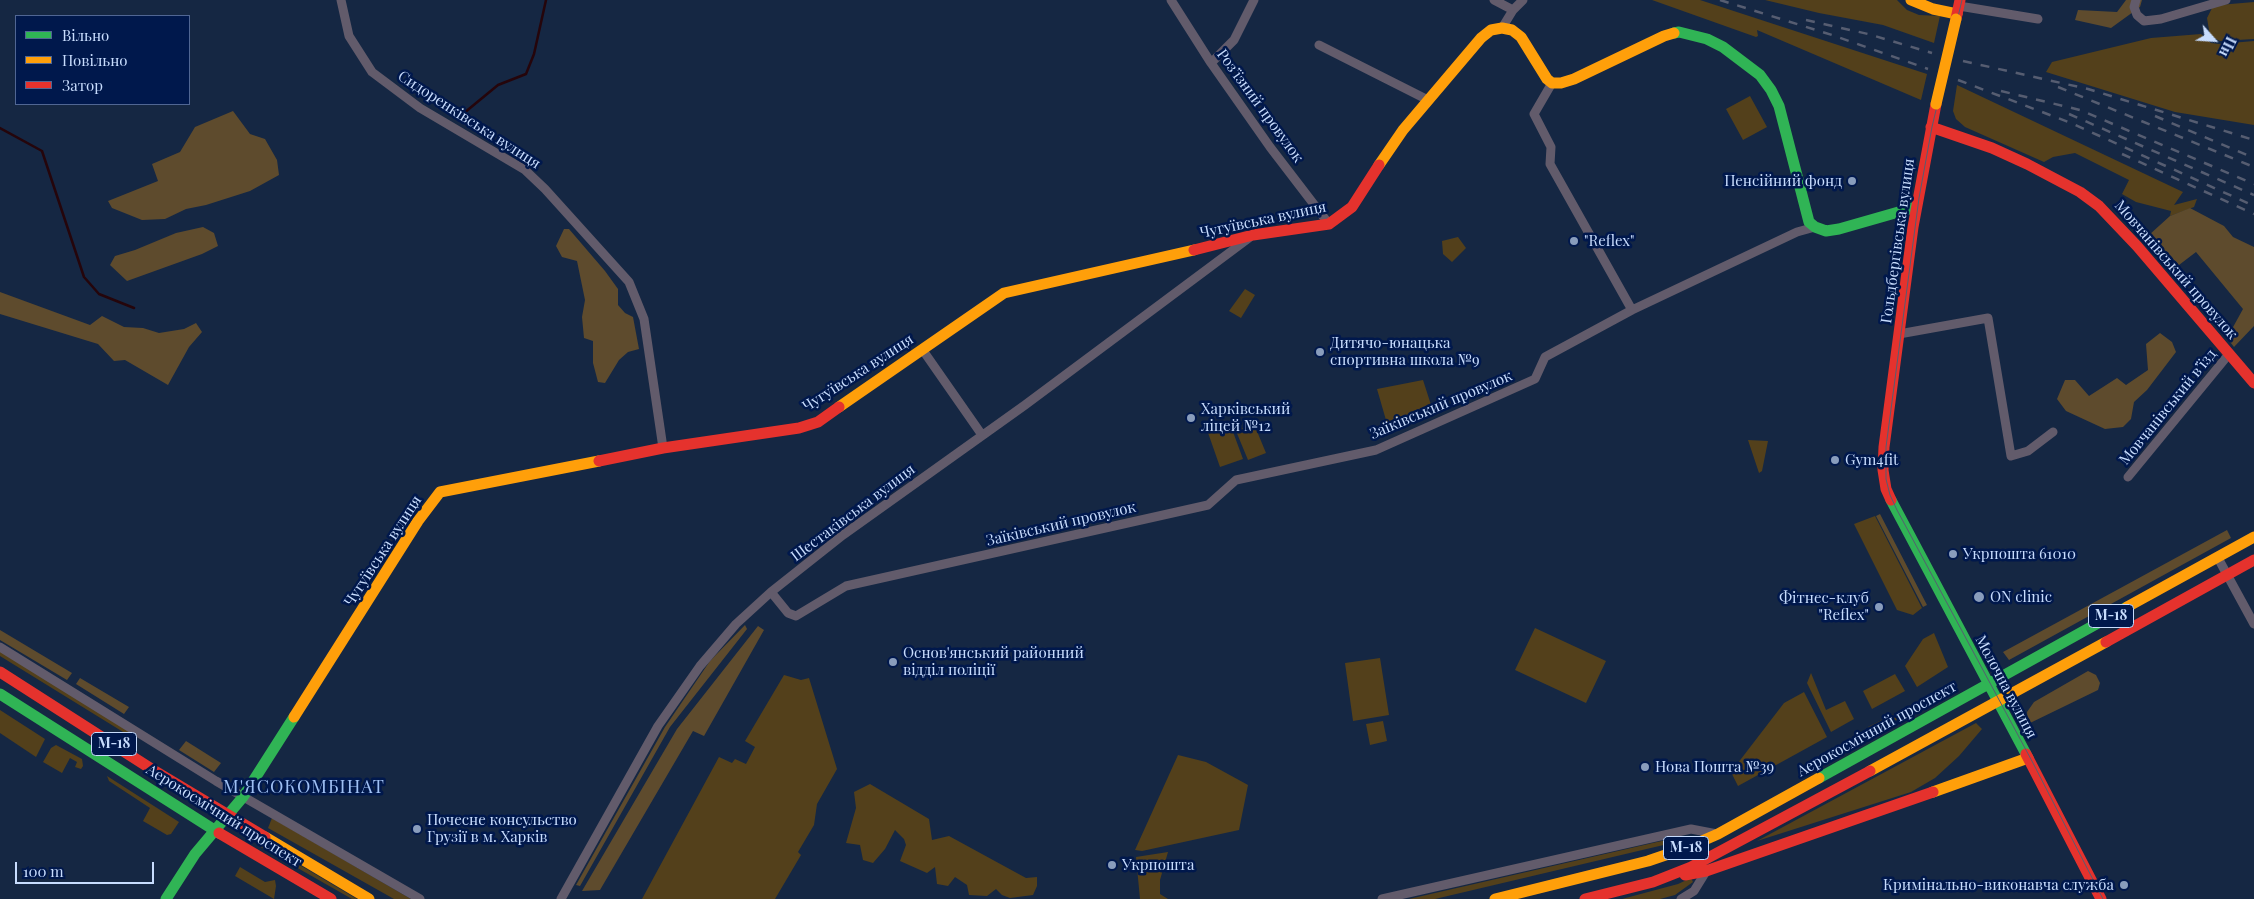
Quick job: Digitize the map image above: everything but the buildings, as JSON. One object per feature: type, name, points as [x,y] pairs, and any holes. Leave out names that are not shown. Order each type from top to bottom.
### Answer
[{"type":"main road","points":[[1911,0],[1933,9],[1958,10]]},
{"type":"main road","name":"Гольдбергівська вулиця","points":[[1886,489],[1883,458],[1916,207],[1930,127],[1958,10]]},
{"type":"main road","name":"Чугуївська вулиця","points":[[166,899],[214,829],[243,797],[418,521],[440,492],[663,448],[799,428],[818,422],[1004,293],[1171,256],[1253,235],[1329,224],[1352,207],[1403,130],[1481,38],[1491,30],[1502,28]]},
{"type":"main road","points":[[1502,28],[1512,30],[1521,37],[1552,83],[1561,83],[1574,79],[1664,36],[1679,32],[1707,39],[1723,46],[1760,75],[1771,90],[1779,106],[1809,222],[1815,227],[1826,231],[1839,229],[1916,207]]},
{"type":"main road","name":"Мовчанівський провулок","points":[[1930,127],[1992,148],[2062,182],[2090,199],[2137,246],[2254,383]]},
{"type":"main road","name":"Молочна вулиця","points":[[1886,489],[2101,899]]},
{"type":"main road","name":"Аерокосмічний проспект","points":[[1495,899],[1648,861],[1686,848],[1718,834],[2254,537]]},
{"type":"main road","name":"М-18","points":[[1585,899],[1653,882],[1713,856],[2254,560]]},
{"type":"main road","name":"Аерокосмічний проспект","points":[[0,672],[154,770],[369,899]]},
{"type":"main road","name":"Аерокосмічний проспект","points":[[0,694],[247,851],[331,899]]},
{"type":"main road","points":[[1653,882],[1706,871],[2028,758]]},
{"type":"main road","points":[[1758,830],[1752,838],[1752,845],[1758,848],[1772,849]]},
{"type":"street","name":"Сидоренківська вулиця","points":[[341,0],[349,36],[372,72],[420,108],[525,170],[545,189],[629,282],[644,319],[663,448]]},
{"type":"street","name":"Роз’їзний провулок","points":[[1172,0],[1211,63],[1270,147],[1329,224]]},
{"type":"street","points":[[1211,63],[1234,40],[1254,0]]},
{"type":"street","points":[[1494,0],[1512,10]]},
{"type":"street","points":[[1502,28],[1512,10],[1523,0]]},
{"type":"street","points":[[2135,3],[2137,15],[2144,21],[2161,19],[2226,0]]},
{"type":"street","points":[[1958,10],[2038,19]]},
{"type":"street","points":[[1320,45],[1428,100]]},
{"type":"street","points":[[1552,83],[1534,114],[1552,147],[1550,164],[1632,310]]},
{"type":"street","name":"Заїківський провулок","points":[[771,592],[788,613],[796,616],[846,586],[1208,505],[1236,480],[1376,450],[1535,379],[1545,357],[1632,310],[1797,232],[1815,227]]},
{"type":"street","name":"Шестаківська вулиця","points":[[561,899],[658,726],[700,666],[736,624],[771,592],[843,535],[1025,406],[1253,235]]},
{"type":"street","points":[[1900,334],[1988,318],[2011,456],[2028,451],[2053,432]]},
{"type":"street","points":[[922,349],[982,435]]},
{"type":"street","name":"Мовчанівський в’їзд","points":[[2128,477],[2229,354]]},
{"type":"street","points":[[2218,558],[2254,624]]},
{"type":"street","points":[[0,647],[243,797],[420,899]]},
{"type":"street","points":[[1382,899],[1691,829],[1718,834]]},
{"type":"street","points":[[1680,899],[1694,891],[1713,856]]},
{"type":"shaded area","points":[[1652,0],[1700,0],[1927,74],[1921,100],[1757,30],[1758,36],[1756,37]]},
{"type":"shaded area","points":[[1765,0],[1897,0],[1907,10],[1919,15],[1940,16],[1934,43],[1883,25],[1819,13]]},
{"type":"shaded area","points":[[2126,0],[2142,0],[2140,7],[2111,28],[2075,20],[2078,10],[2117,12]]},
{"type":"shaded area","points":[[2254,2],[2254,39],[2220,41],[2210,36],[2207,18],[2212,8],[2219,5]]},
{"type":"shaded area","points":[[2201,34],[2211,43],[2254,41],[2254,125],[2175,112],[2046,72],[2052,62],[2151,38]]},
{"type":"shaded area","points":[[1957,85],[2183,192],[2174,205],[2197,199],[2194,207],[2170,216],[2171,211],[2136,202],[2122,194],[2129,180],[2075,153],[2053,157],[2044,162],[1965,127],[1956,119],[1953,111]]},
{"type":"shaded area","points":[[1750,96],[1767,127],[1743,140],[1726,109]]},
{"type":"shaded area","points":[[233,111],[250,134],[265,139],[277,160],[279,175],[250,191],[206,205],[186,209],[165,219],[142,220],[112,208],[108,201],[158,181],[152,164],[180,152],[195,127]]},
{"type":"shaded area","points":[[2190,208],[2224,226],[2233,237],[2254,247],[2254,326],[2234,347],[2227,338],[2243,309],[2196,252],[2179,265],[2149,235],[2170,216]]},
{"type":"shaded area","points":[[203,227],[214,233],[218,246],[202,254],[127,281],[110,265],[115,256],[176,233]]},
{"type":"shaded area","points":[[564,229],[569,229],[605,271],[618,289],[618,305],[625,313],[633,317],[639,349],[628,352],[619,360],[605,383],[598,382],[593,363],[593,341],[584,338],[582,317],[585,300],[577,261],[562,257],[556,246]]},
{"type":"shaded area","points":[[1458,237],[1466,248],[1452,262],[1443,254],[1442,241]]},
{"type":"shaded area","points":[[1245,289],[1255,295],[1241,318],[1229,311]]},
{"type":"shaded area","points":[[0,292],[90,325],[102,316],[124,327],[143,328],[159,333],[184,329],[196,323],[202,332],[189,347],[168,385],[125,360],[114,361],[98,344],[0,314]]},
{"type":"shaded area","points":[[2160,333],[2172,342],[2176,352],[2147,390],[2134,402],[2131,419],[2123,427],[2105,429],[2066,411],[2057,399],[2065,380],[2075,380],[2089,396],[2117,378],[2126,385],[2148,370],[2146,344]]},
{"type":"shaded area","points":[[1423,380],[1433,411],[1390,434],[1377,389]]},
{"type":"shaded area","points":[[1229,421],[1243,459],[1220,467],[1206,427]]},
{"type":"shaded area","points":[[1254,424],[1266,453],[1248,460],[1236,431]]},
{"type":"shaded area","points":[[1748,440],[1768,441],[1762,471],[1759,473]]},
{"type":"shaded area","points":[[1880,514],[1927,605],[1923,607],[1876,516]]},
{"type":"shaded area","points":[[1875,516],[1922,608],[1913,615],[1897,610],[1854,524]]},
{"type":"shaded area","points":[[2227,530],[2231,538],[2009,660],[2003,652]]},
{"type":"shaded area","points":[[745,625],[747,629],[670,727],[580,886],[576,885],[665,727],[710,661]]},
{"type":"shaded area","points":[[758,626],[764,630],[704,736],[693,731],[600,890],[582,891],[677,729]]},
{"type":"shaded area","points":[[1535,628],[1606,661],[1586,703],[1515,670]]},
{"type":"shaded area","points":[[0,630],[72,673],[67,680],[0,640]]},
{"type":"shaded area","points":[[1934,633],[1948,667],[1917,687],[1905,666],[1923,639]]},
{"type":"shaded area","points":[[0,650],[131,730],[128,735],[0,656]]},
{"type":"shaded area","points":[[1380,658],[1389,715],[1353,721],[1345,663]]},
{"type":"shaded area","points":[[2088,671],[2096,675],[2100,683],[2098,690],[2028,724],[2027,712],[2034,702]]},
{"type":"shaded area","points":[[1811,673],[1826,710],[1845,701],[1854,719],[1831,732],[1807,683]]},
{"type":"shaded area","points":[[1895,674],[1905,691],[1872,709],[1863,691]]},
{"type":"shaded area","points":[[784,675],[801,680],[809,678],[837,769],[817,804],[814,825],[798,852],[801,855],[775,899],[642,899],[719,757],[732,763],[735,759],[746,764],[755,747],[745,741]]},
{"type":"shaded area","points":[[80,678],[129,707],[124,714],[76,684]]},
{"type":"shaded area","points":[[1804,692],[1827,737],[1738,786],[1731,772],[1784,703]]},
{"type":"shaded area","points":[[1909,706],[1910,713],[1870,733],[1868,727]]},
{"type":"shaded area","points":[[0,710],[45,739],[36,757],[0,733]]},
{"type":"shaded area","points":[[1383,721],[1387,741],[1370,745],[1366,724]]},
{"type":"shaded area","points":[[1976,723],[1982,729],[1959,756],[1935,778],[1911,792],[1757,841]]},
{"type":"shaded area","points":[[186,741],[221,763],[214,772],[179,750]]},
{"type":"shaded area","points":[[56,745],[82,759],[83,766],[81,769],[75,767],[77,762],[70,758],[62,773],[43,762],[51,748]]},
{"type":"shaded area","points":[[1178,755],[1206,762],[1248,785],[1239,830],[1142,851],[1135,850]]},
{"type":"shaded area","points":[[107,776],[179,822],[171,834],[167,835],[143,821],[150,808],[109,781]]},
{"type":"shaded area","points":[[870,784],[929,819],[932,840],[949,836],[1026,878],[1037,877],[1037,886],[1033,895],[1010,898],[1002,895],[996,889],[987,896],[969,895],[967,885],[955,877],[948,886],[937,884],[935,867],[927,873],[900,861],[906,845],[904,839],[895,830],[885,849],[873,863],[863,860],[860,845],[846,843],[856,808],[854,792]]},
{"type":"shaded area","points":[[272,818],[411,899],[394,899],[268,828]]},
{"type":"shaded area","points":[[1679,837],[1672,843],[1435,899],[1409,899]]},
{"type":"shaded area","points":[[261,842],[357,899],[352,899],[259,846]]},
{"type":"shaded area","points":[[1168,852],[1160,880],[1160,894],[1168,899],[1140,899],[1136,857]]},
{"type":"shaded area","points":[[240,867],[265,882],[275,880],[274,899],[235,876]]},
{"type":"shaded area","points":[[1691,878],[1693,882],[1675,895],[1660,899],[1622,899],[1678,884]]},
{"type":"waterway","points":[[464,113],[498,85],[526,74],[534,54],[546,0]]},
{"type":"waterway","points":[[0,128],[42,151],[84,277],[99,294],[134,308]]},
{"type":"tram line","points":[[1962,0],[1932,127],[1919,198],[1886,447],[1886,479],[1890,495],[1897,510],[2033,763],[2103,899]]},
{"type":"railway","points":[[1720,0],[1832,35],[1928,69]]},
{"type":"railway","points":[[1806,20],[1868,34],[1932,53]]},
{"type":"railway","points":[[1963,61],[2088,89],[2254,140]]},
{"type":"railway","points":[[1958,80],[2071,123],[2254,206]]},
{"type":"railway","points":[[2058,87],[2254,167]]},
{"type":"railway","points":[[2001,91],[2080,110],[2254,184]]},
{"type":"railway","points":[[2069,114],[2254,195]]},
{"type":"railway","points":[[2155,116],[2254,158]]},
{"type":"railway","points":[[2122,154],[2254,214]]},
{"type":"traffic: fast","points":[[1674,33],[1679,32],[1707,39],[1723,47],[1760,75],[1771,90],[1779,106],[1809,222],[1815,227],[1826,231],[1839,229],[1916,207]]},
{"type":"traffic: fast","points":[[1891,500],[2026,754]]},
{"type":"traffic: fast","points":[[1819,778],[2127,607]]},
{"type":"traffic: fast","points":[[0,694],[219,833]]},
{"type":"traffic: fast","points":[[166,899],[195,854],[243,797],[294,717]]},
{"type":"traffic: slow","points":[[1911,0],[1933,9],[1957,14]]},
{"type":"traffic: slow","points":[[1936,104],[1956,19]]},
{"type":"traffic: slow","points":[[1379,165],[1403,130],[1481,38],[1491,30],[1502,28],[1512,30],[1521,37],[1547,79],[1552,83],[1561,83],[1574,79],[1674,33]]},
{"type":"traffic: slow","points":[[839,407],[1004,293],[1194,250]]},
{"type":"traffic: slow","points":[[294,717],[418,521],[440,492],[599,461]]},
{"type":"traffic: slow","points":[[2127,607],[2254,537]]},
{"type":"traffic: slow","points":[[1870,771],[2106,642]]},
{"type":"traffic: slow","points":[[1933,792],[2028,758]]},
{"type":"traffic: slow","points":[[1495,899],[1648,861],[1686,848],[1718,834],[1819,778]]},
{"type":"traffic: slow","points":[[265,837],[369,899]]},
{"type":"traffic: jam","points":[[1956,19],[1960,0]]},
{"type":"traffic: jam","points":[[1891,500],[1886,489],[1883,470],[1884,447],[1913,227],[1936,104]]},
{"type":"traffic: jam","points":[[1931,127],[1992,148],[2027,164],[2080,192],[2099,206],[2137,246],[2254,383]]},
{"type":"traffic: jam","points":[[1194,250],[1253,235],[1329,224],[1352,207],[1379,165]]},
{"type":"traffic: jam","points":[[599,461],[663,448],[799,428],[818,422],[839,407]]},
{"type":"traffic: jam","points":[[2106,642],[2254,560]]},
{"type":"traffic: jam","points":[[0,672],[153,770],[265,837]]},
{"type":"traffic: jam","points":[[2026,754],[2101,899]]},
{"type":"traffic: jam","points":[[1585,899],[1653,882],[1691,867],[1870,771]]},
{"type":"traffic: jam","points":[[1685,875],[1706,871],[1933,792]]},
{"type":"traffic: jam","points":[[219,833],[331,899]]},
{"type":"place","name":"Пенсійний фонд","points":[[1852,181]]},
{"type":"place","name":"\"Reflex\"","points":[[1574,241]]},
{"type":"place","name":"Дитячо-юнацька спортивна школа №9","points":[[1320,352]]},
{"type":"place","name":"Харківський ліцей №12","points":[[1191,418]]},
{"type":"place","name":"Gym4fit","points":[[1835,460]]},
{"type":"place","name":"Укрпошта 61010","points":[[1953,554]]},
{"type":"place","name":"ON clinic","points":[[1979,597]]},
{"type":"place","name":"Фітнес-клуб \"Reflex\"","points":[[1879,607]]},
{"type":"place","name":"Основ'янський районний відділ поліції","points":[[893,662]]},
{"type":"place","name":"Нова Пошта №39","points":[[1645,767]]},
{"type":"place","name":"Почесне консульство Грузії в м. Харків","points":[[417,829]]},
{"type":"place","name":"Укрпошта","points":[[1112,865]]},
{"type":"place","name":"Кримінально-виконавча служба","points":[[2124,885]]},
{"type":"district","name":"М'ЯСОКОМБІНАТ","points":[[304,787]]}]
